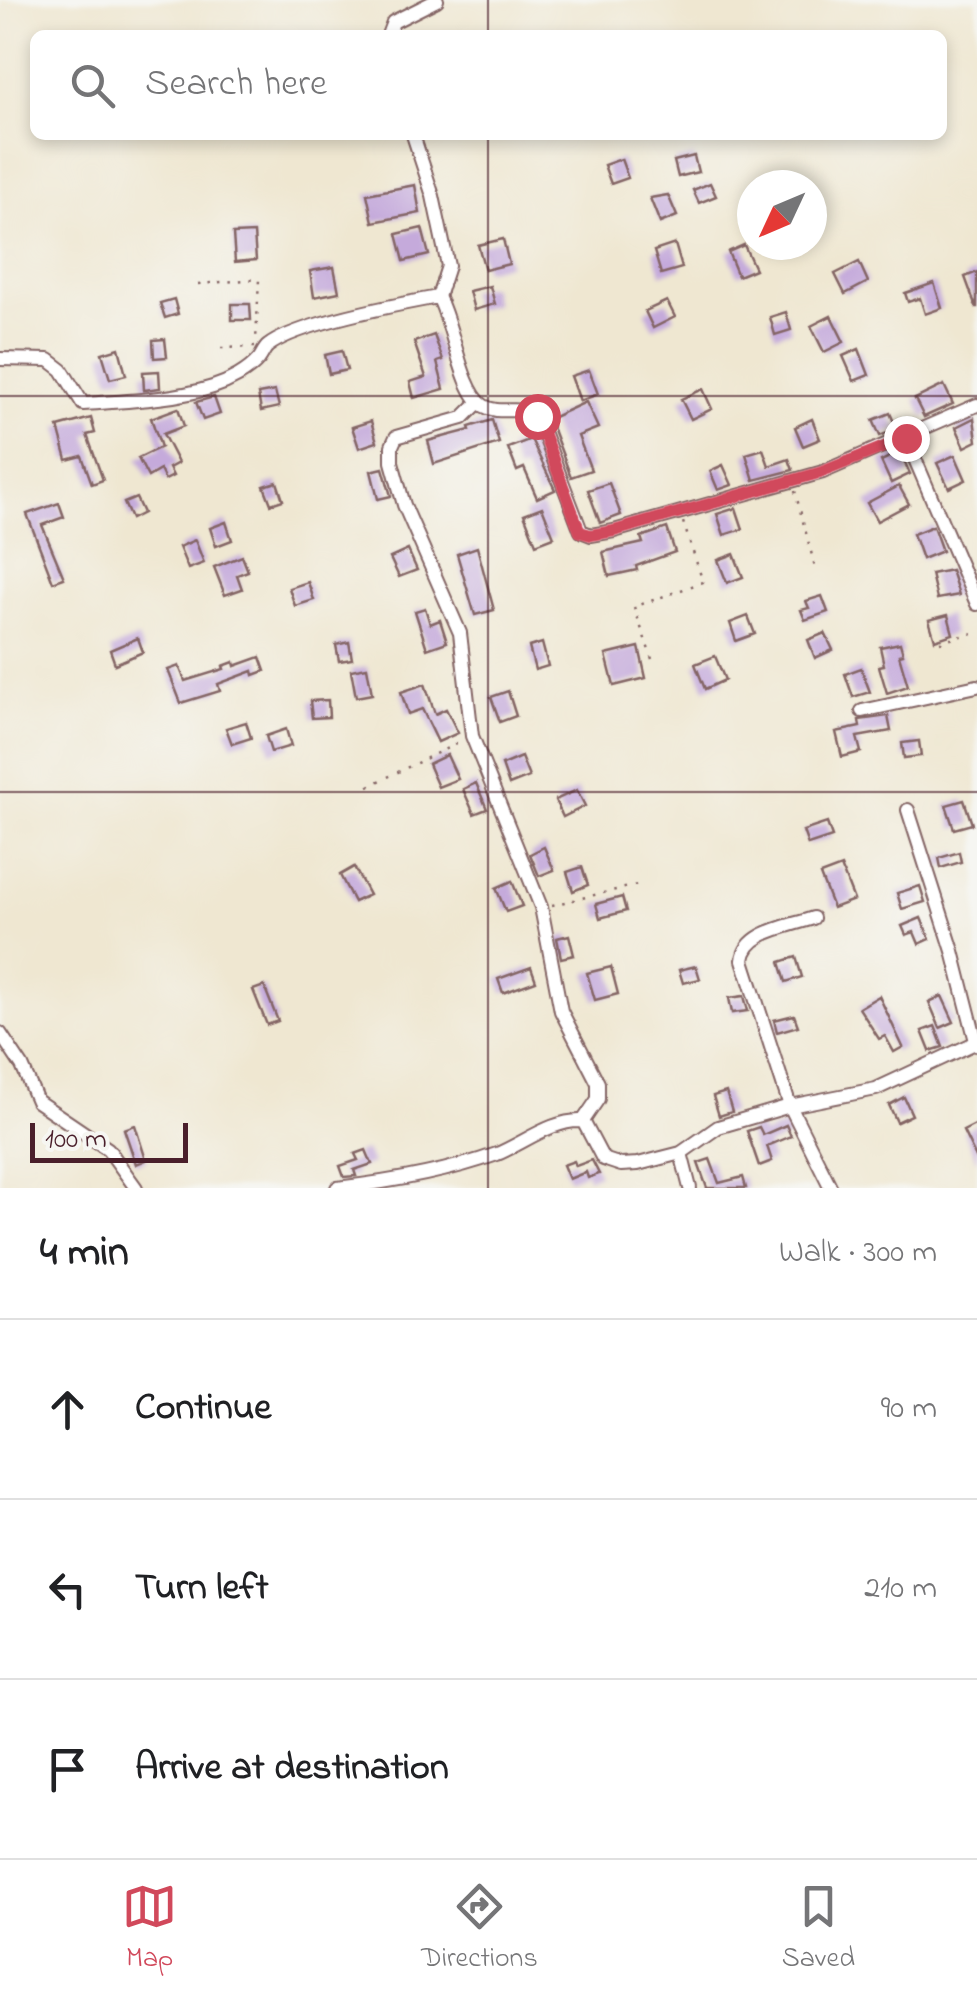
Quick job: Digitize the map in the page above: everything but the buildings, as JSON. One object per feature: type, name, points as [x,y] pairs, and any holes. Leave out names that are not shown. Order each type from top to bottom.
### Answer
[{"type":"street","points":[[390,30],[393,22],[437,0]]},
{"type":"street","points":[[415,140],[433,196],[448,266],[438,298],[449,316],[461,368],[478,403],[494,410],[527,409],[537,416],[580,532],[591,535],[614,531],[822,472],[977,405]]},
{"type":"street","points":[[0,359],[49,360],[62,370],[83,404],[171,397],[216,386],[243,373],[257,362],[261,347],[290,335],[384,307],[438,298]]},
{"type":"street","points":[[478,403],[463,418],[396,437],[392,462],[404,505],[460,632],[472,736],[541,907],[562,1011],[598,1083],[598,1100],[583,1121]]},
{"type":"street","points":[[906,438],[977,604]]},
{"type":"street","points":[[862,711],[977,686]]},
{"type":"street","points":[[583,1121],[603,1160],[638,1164],[681,1152],[718,1127],[790,1106],[876,1089],[977,1044],[953,951],[908,810]]},
{"type":"street","points":[[814,918],[752,940],[744,948],[743,960],[790,1106],[830,1188]]},
{"type":"street","points":[[0,1032],[38,1101],[108,1149],[136,1188]]},
{"type":"street","points":[[337,1188],[450,1167],[496,1154],[568,1120],[583,1121]]},
{"type":"street","points":[[681,1152],[690,1188]]},
{"type":"path","points":[[198,284],[260,279],[261,347],[221,348]]},
{"type":"path","points":[[792,480],[815,567]]},
{"type":"path","points":[[652,659],[634,607],[703,582],[679,511]]},
{"type":"path","points":[[940,642],[977,632]]},
{"type":"path","points":[[369,786],[472,736]]},
{"type":"path","points":[[541,907],[637,885]]},
{"type":"route","points":[[537,416],[580,532],[591,535],[822,472],[906,438]]}]
